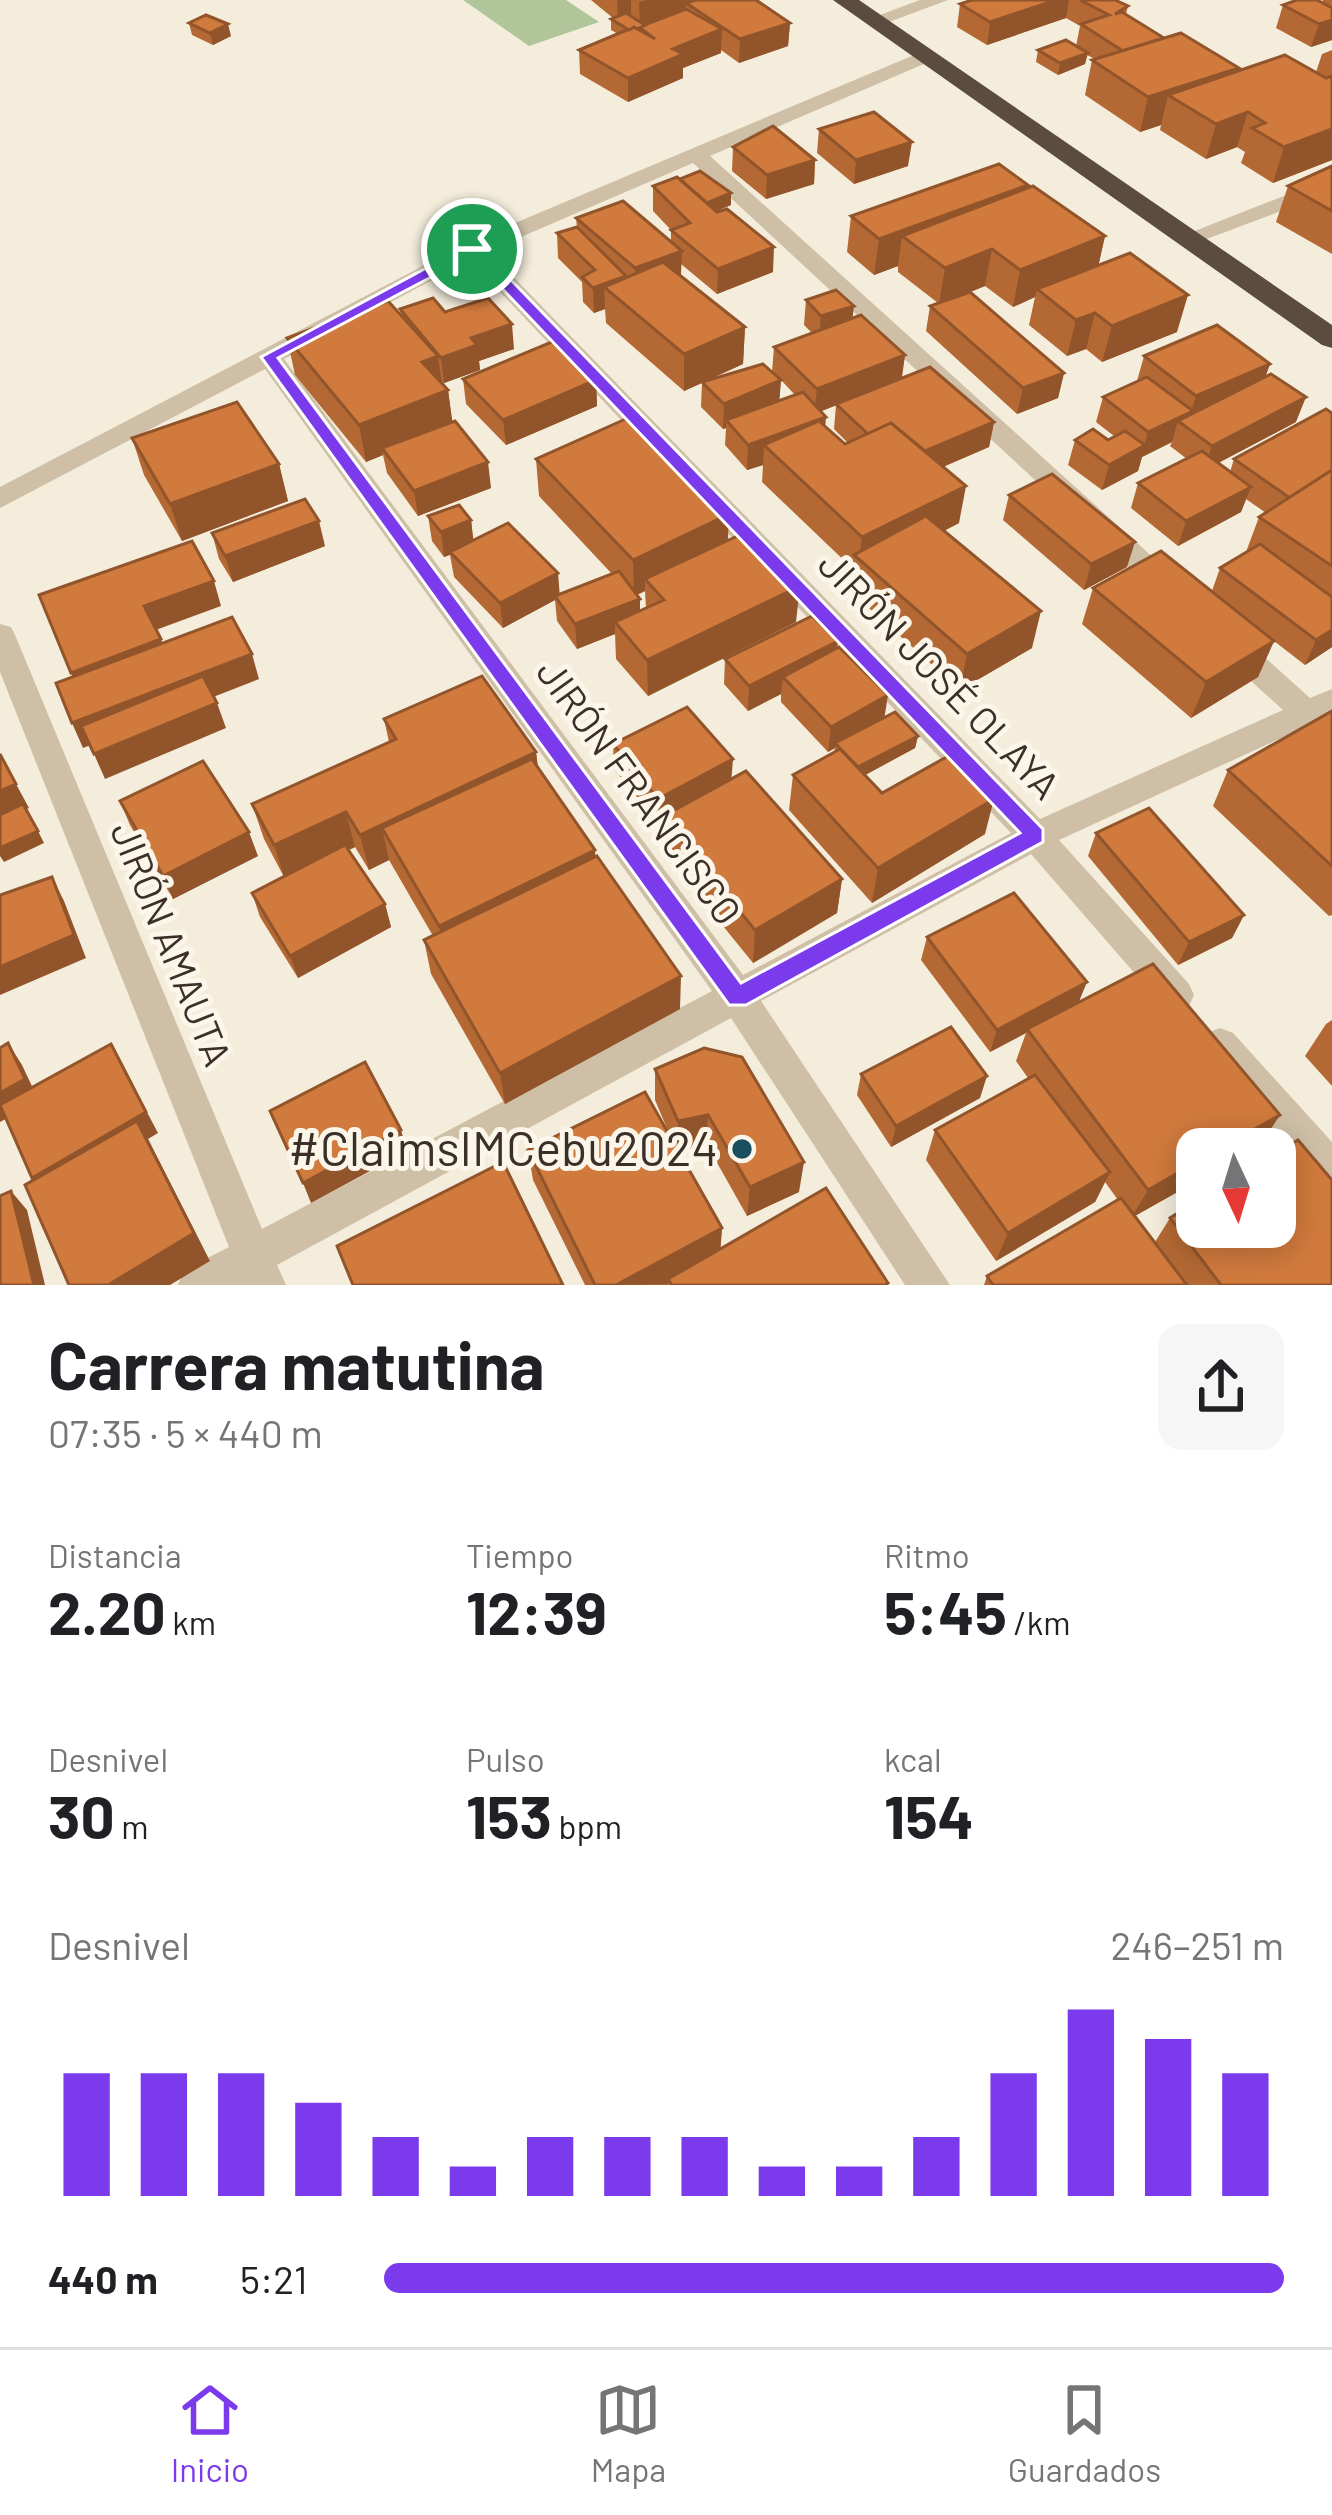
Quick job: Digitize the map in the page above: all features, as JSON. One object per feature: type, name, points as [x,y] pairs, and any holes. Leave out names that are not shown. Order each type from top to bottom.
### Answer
[{"type":"highway","points":[[844,0],[1332,338]]},
{"type":"street","points":[[874,21],[927,2]]},
{"type":"street","points":[[0,499],[472,249],[926,56]]},
{"type":"street","points":[[200,1285],[259,1270],[738,997],[1035,836],[1326,713],[1194,611],[696,154]]},
{"type":"street","points":[[1188,238],[1332,184]]},
{"type":"street","name":"JIRÓN JOSÉ OLAYA","points":[[472,249],[1035,836],[1332,1172]]},
{"type":"street","name":"JIRÓN FRANCISCO","points":[[269,357],[738,997],[928,1285]]},
{"type":"street","name":"JIRÓN AMAUTA","points":[[0,635],[259,1270]]},
{"type":"green space","points":[[463,0],[566,0],[599,22],[529,46]]},
{"type":"building","points":[[756,0],[790,23],[740,39],[686,3]]},
{"type":"building","points":[[1056,0],[990,22],[960,4]]},
{"type":"building","points":[[1080,0],[1115,0],[1128,6],[1115,14],[1122,12],[1164,38],[1123,51],[1081,24],[1109,15]]},
{"type":"building","points":[[1317,0],[1332,8],[1332,20],[1319,24],[1283,5]]},
{"type":"building","points":[[686,9],[722,29],[673,49],[683,54],[628,78],[579,50],[634,27],[655,39],[639,27]]},
{"type":"building","points":[[626,13],[645,25],[629,30],[611,19]]},
{"type":"building","points":[[206,15],[228,24],[210,33],[189,23]]},
{"type":"building","points":[[1181,33],[1239,68],[1148,97],[1092,60]]},
{"type":"building","points":[[1066,40],[1088,53],[1060,63],[1038,50]]},
{"type":"building","points":[[1285,55],[1326,78],[1332,76],[1332,129],[1284,147],[1252,128],[1265,123],[1248,112],[1216,124],[1168,95]]},
{"type":"building","points":[[874,112],[912,142],[856,160],[819,129]]},
{"type":"building","points":[[773,126],[815,160],[767,175],[733,147]]},
{"type":"building","points":[[999,164],[1028,185],[879,239],[851,216]]},
{"type":"building","points":[[1332,166],[1332,211],[1288,186]]},
{"type":"building","points":[[700,171],[731,193],[707,203],[680,179]]},
{"type":"building","points":[[677,177],[717,212],[727,209],[774,247],[718,269],[671,230],[690,223],[653,186]]},
{"type":"building","points":[[1033,186],[1105,236],[1020,270],[992,249],[945,268],[902,236]]},
{"type":"building","points":[[623,201],[682,251],[635,268],[576,218]]},
{"type":"building","points":[[577,227],[626,276],[593,288],[582,277],[595,270],[557,233]]},
{"type":"building","points":[[1130,253],[1188,295],[1112,326],[1095,313],[1076,320],[1037,289]]},
{"type":"building","points":[[663,262],[745,327],[684,354],[604,287]]},
{"type":"building","points":[[836,290],[854,306],[821,316],[806,300]]},
{"type":"building","points":[[970,292],[1064,373],[1023,388],[930,306]]},
{"type":"building","points":[[433,298],[445,312],[488,298],[512,324],[471,338],[477,345],[441,358],[400,309]]},
{"type":"building","points":[[388,301],[438,356],[422,362],[448,390],[359,425],[287,338]]},
{"type":"building","points":[[861,315],[905,355],[817,389],[774,347]]},
{"type":"building","points":[[1217,325],[1270,364],[1196,396],[1144,356]]},
{"type":"building","points":[[554,341],[596,380],[503,420],[463,379]]},
{"type":"building","points":[[763,364],[781,380],[724,404],[702,382]]},
{"type":"building","points":[[930,367],[994,422],[925,451],[891,423],[868,434],[836,404]]},
{"type":"building","points":[[1271,374],[1306,397],[1212,446],[1178,421]]},
{"type":"building","points":[[1147,377],[1193,411],[1148,432],[1103,397]]},
{"type":"building","points":[[803,392],[826,417],[748,445],[726,420]]},
{"type":"building","points":[[237,402],[279,464],[170,504],[132,438]]},
{"type":"building","points":[[1326,409],[1332,413],[1332,470],[1290,498],[1234,459]]},
{"type":"building","points":[[628,418],[729,514],[633,560],[536,459]]},
{"type":"building","points":[[455,421],[488,462],[414,491],[382,448]]},
{"type":"building","points":[[819,421],[845,444],[891,423],[966,486],[862,537],[764,445]]},
{"type":"building","points":[[1093,429],[1108,440],[1125,431],[1145,445],[1109,465],[1075,440]]},
{"type":"building","points":[[1202,451],[1251,487],[1186,521],[1138,483]]},
{"type":"building","points":[[1332,470],[1332,566],[1259,517]]},
{"type":"building","points":[[1052,474],[1135,542],[1091,564],[1009,495]]},
{"type":"building","points":[[305,499],[319,521],[225,556],[212,533]]},
{"type":"building","points":[[459,505],[471,520],[441,532],[428,516]]},
{"type":"building","points":[[926,516],[1041,611],[967,654],[854,555]]},
{"type":"building","points":[[508,523],[558,573],[500,603],[450,552]]},
{"type":"building","points":[[746,532],[800,586],[647,660],[615,622],[664,600],[645,579]]},
{"type":"building","points":[[192,541],[214,581],[144,606],[161,639],[71,673],[39,595]]},
{"type":"building","points":[[1260,544],[1332,597],[1332,630],[1316,640],[1220,568]]},
{"type":"building","points":[[1161,551],[1274,641],[1206,682],[1093,588]]},
{"type":"building","points":[[619,571],[640,599],[575,624],[555,596]]},
{"type":"building","points":[[812,616],[838,641],[749,686],[725,659]]},
{"type":"building","points":[[232,617],[252,654],[72,723],[56,683]]},
{"type":"building","points":[[839,647],[888,695],[831,727],[783,677]]},
{"type":"building","points":[[203,676],[217,703],[94,754],[81,726]]},
{"type":"building","points":[[482,676],[536,752],[360,835],[346,812],[274,845],[252,804],[396,739],[384,719]]},
{"type":"building","points":[[687,707],[733,759],[658,799],[613,744]]},
{"type":"building","points":[[1332,711],[1332,866],[1228,770]]},
{"type":"building","points":[[895,712],[918,736],[858,767],[835,743]]},
{"type":"building","points":[[840,749],[882,793],[950,755],[994,799],[878,868],[793,775]]},
{"type":"building","points":[[0,754],[16,784],[0,791]]},
{"type":"building","points":[[532,759],[595,850],[439,926],[382,828]]},
{"type":"building","points":[[203,761],[249,832],[163,876],[120,801]]},
{"type":"building","points":[[746,771],[842,879],[755,930],[662,817]]},
{"type":"building","points":[[23,804],[38,831],[0,848],[0,815]]},
{"type":"building","points":[[1149,808],[1244,915],[1189,942],[1096,833]]},
{"type":"building","points":[[345,845],[385,904],[290,956],[252,893]]},
{"type":"building","points":[[597,856],[681,976],[500,1073],[424,940]]},
{"type":"building","points":[[52,877],[74,935],[0,967],[0,895]]},
{"type":"building","points":[[1014,893],[1087,982],[997,1030],[927,937]]},
{"type":"building","points":[[1153,964],[1280,1115],[1257,1128],[1176,1128],[1176,1174],[1148,1190],[1027,1029]]},
{"type":"building","points":[[951,1027],[987,1076],[896,1126],[861,1074]]},
{"type":"building","points":[[8,1043],[25,1079],[0,1093],[0,1048]]},
{"type":"building","points":[[111,1044],[146,1112],[32,1178],[0,1105]]},
{"type":"building","points":[[704,1048],[742,1057],[804,1162],[750,1187],[708,1115],[678,1121],[655,1069]]},
{"type":"building","points":[[365,1062],[401,1130],[303,1183],[270,1111]]},
{"type":"building","points":[[1035,1075],[1110,1172],[1008,1233],[935,1130]]},
{"type":"building","points":[[645,1092],[722,1228],[616,1285],[595,1285],[528,1150]]},
{"type":"building","points":[[137,1121],[194,1233],[108,1285],[69,1285],[25,1185]]},
{"type":"building","points":[[1296,1141],[1332,1180],[1332,1285],[1221,1285],[1193,1248],[1296,1248]]},
{"type":"building","points":[[503,1162],[563,1285],[353,1285],[337,1246]]},
{"type":"building","points":[[826,1188],[888,1283],[885,1285],[672,1285],[668,1279]]},
{"type":"building","points":[[11,1191],[34,1285],[0,1285],[0,1196]]},
{"type":"building","points":[[1121,1198],[1187,1285],[993,1285],[987,1276]]},
{"type":"place","name":"#ClaimsIMCebu2024","points":[[742,1149]]},
{"type":"route","points":[[472,249],[1035,836],[738,997],[269,357],[472,249]]}]
